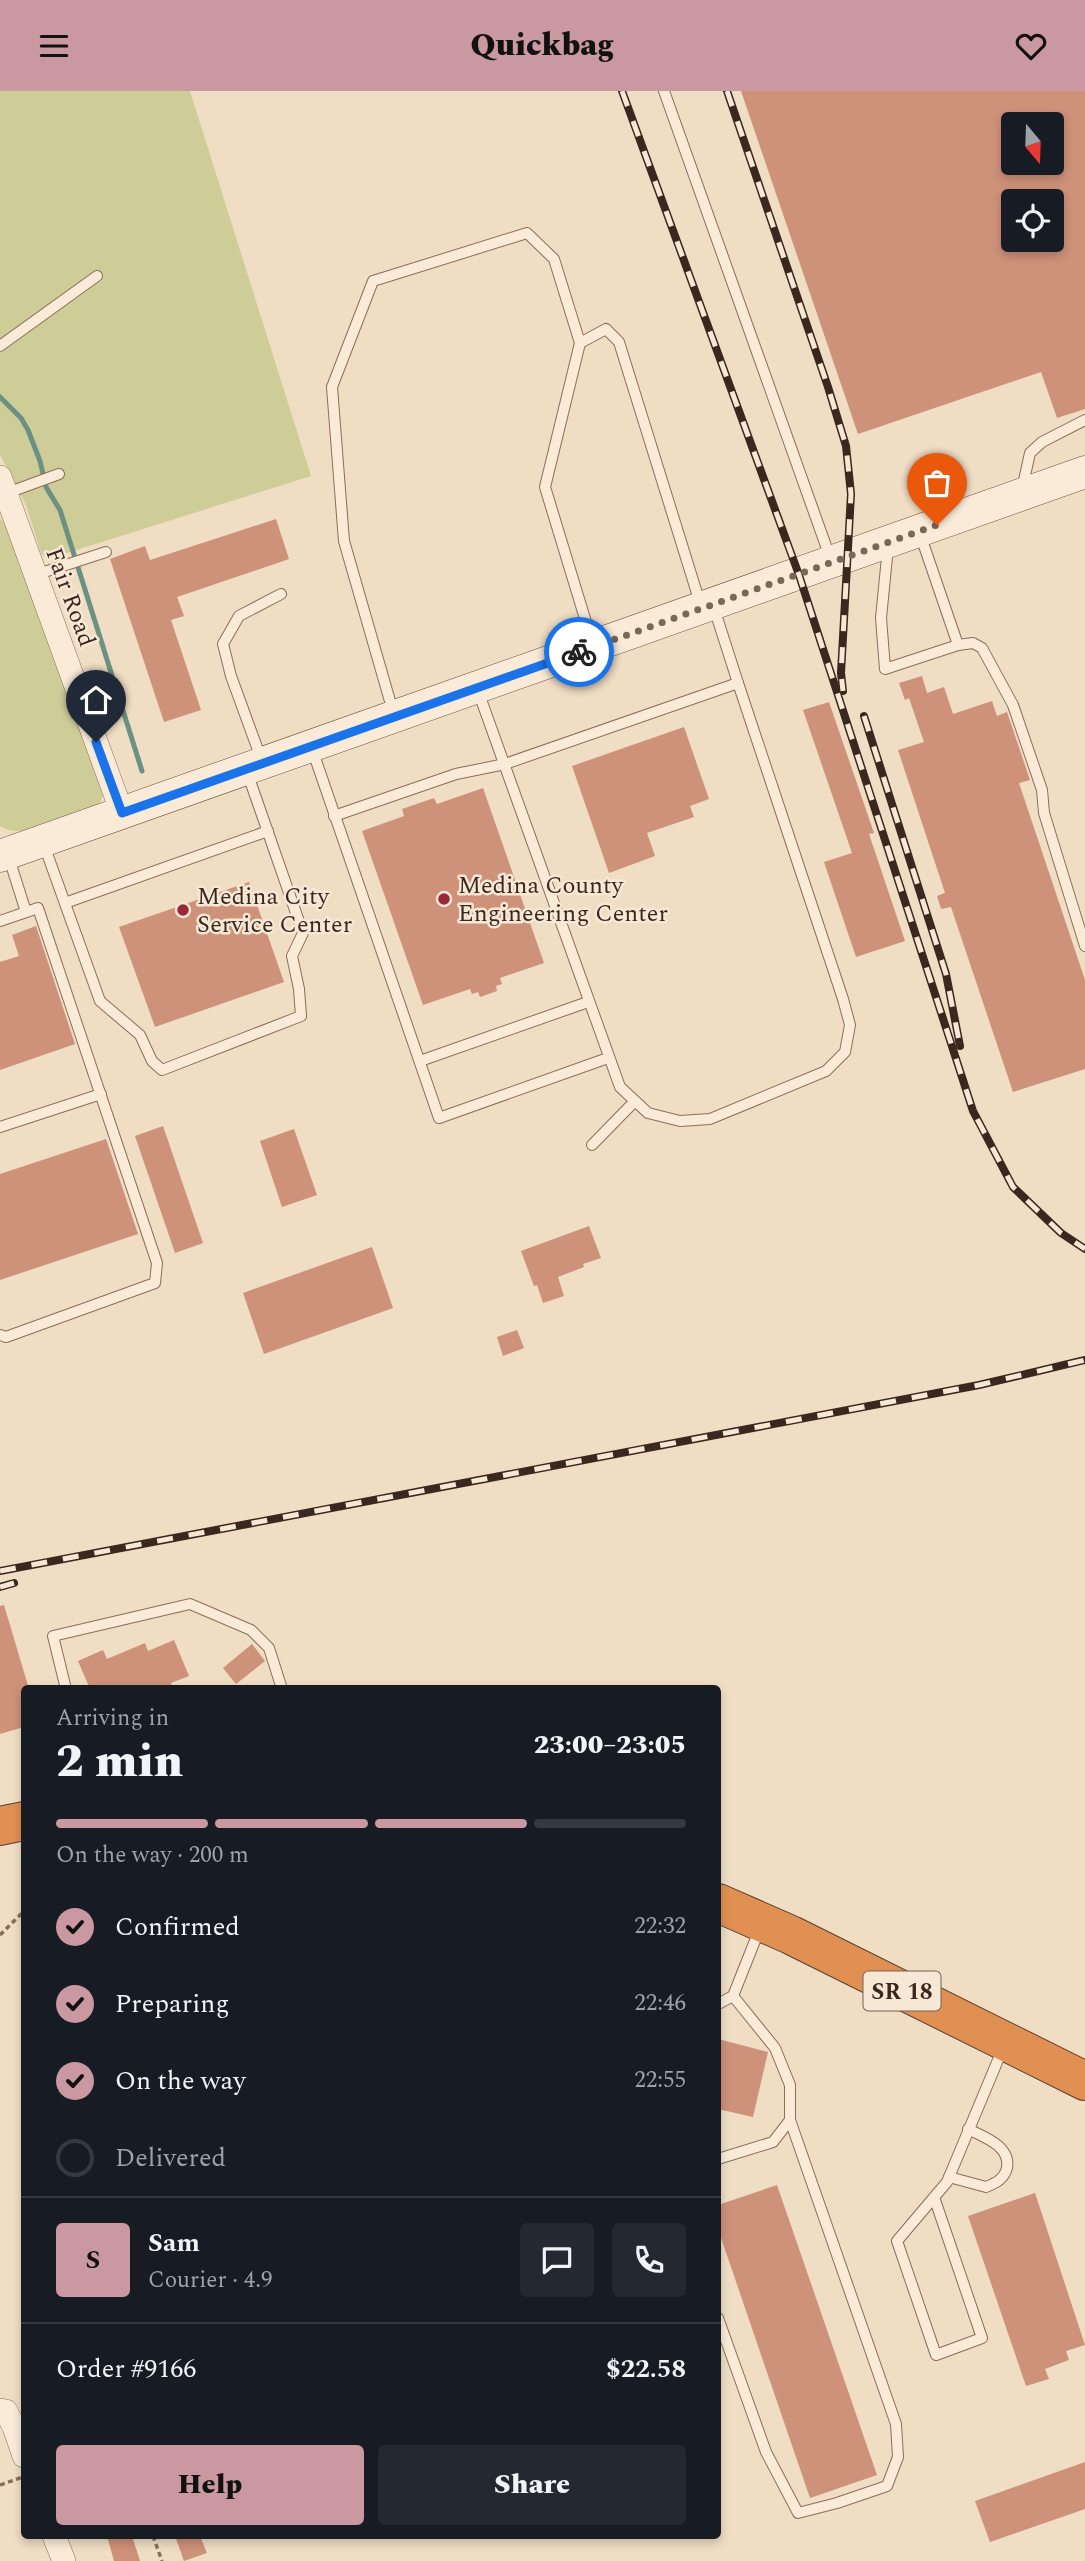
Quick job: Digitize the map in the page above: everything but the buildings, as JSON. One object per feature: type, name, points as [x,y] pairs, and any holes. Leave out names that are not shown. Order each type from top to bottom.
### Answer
[{"type":"highway","points":[[0,1826],[21,1822]]},
{"type":"highway","name":"SR 18","points":[[721,1904],[1085,2081]]},
{"type":"street","points":[[4,855],[1085,473]]},
{"type":"street","name":"Fair Road","points":[[2,488],[122,813]]},
{"type":"street","points":[[0,2410],[6,2411],[21,2446]]},
{"type":"street","points":[[55,2539],[64,2561]]},
{"type":"lane","points":[[664,91],[832,563]]},
{"type":"lane","points":[[395,717],[344,541],[332,387],[373,281],[527,233],[554,259],[580,343],[544,487],[594,647]]},
{"type":"lane","points":[[0,346],[97,277]]},
{"type":"lane","points":[[477,688],[620,1087],[648,1113],[680,1121],[710,1119],[825,1071],[845,1052],[850,1025],[844,999],[738,683],[707,607],[620,342],[606,329],[580,343]]},
{"type":"lane","points":[[1020,495],[1030,453],[1042,442],[1085,420]]},
{"type":"lane","points":[[2,488],[59,474]]},
{"type":"lane","points":[[919,532],[958,645]]},
{"type":"lane","points":[[888,542],[881,618],[885,669],[958,645],[972,643],[982,648],[1013,705],[1042,790],[1044,813],[1085,946]]},
{"type":"lane","points":[[35,575],[106,552]]},
{"type":"lane","points":[[43,841],[100,1000],[140,1035],[152,1062],[162,1070],[301,1016],[292,956],[303,933],[268,831],[223,644],[239,616],[281,594]]},
{"type":"lane","points":[[334,815],[456,774],[505,764],[738,683]]},
{"type":"lane","points":[[311,747],[439,1118],[608,1058]]},
{"type":"lane","points":[[65,903],[268,831]]},
{"type":"lane","points":[[4,855],[26,912]]},
{"type":"lane","points":[[0,921],[38,908],[157,1263],[155,1283],[6,1337],[0,1335]]},
{"type":"lane","points":[[420,1061],[588,1002]]},
{"type":"lane","points":[[0,1127],[101,1094]]},
{"type":"lane","points":[[592,1145],[635,1101]]},
{"type":"lane","points":[[65,1685],[53,1636],[190,1604],[251,1630],[269,1648],[281,1685]]},
{"type":"lane","points":[[721,2002],[733,1996],[762,1922]]},
{"type":"lane","points":[[721,2326],[766,2452],[798,2513],[887,2486],[898,2457],[896,2424],[790,2120],[790,2085],[775,2048],[733,1996]]},
{"type":"lane","points":[[934,2197],[982,2338],[936,2355],[897,2242],[949,2177],[1006,2042]]},
{"type":"lane","points":[[721,2158],[773,2142],[790,2120]]},
{"type":"lane","points":[[949,2177],[986,2187],[1001,2180],[1005,2173],[1007,2158],[1001,2149],[968,2129]]},
{"type":"path","points":[[0,1935],[21,1914]]},
{"type":"path","points":[[0,2485],[21,2477]]},
{"type":"path","points":[[154,2539],[162,2561]]},
{"type":"shaded area","points":[[0,91],[190,91],[311,476],[48,559],[41,553],[26,505],[0,455]]},
{"type":"shaded area","points":[[0,518],[9,530],[104,794],[97,808],[47,826],[21,831],[0,826]]},
{"type":"waterway","points":[[0,397],[21,418],[28,430],[40,461],[46,487],[60,510],[142,771]]},
{"type":"railway","points":[[622,91],[799,575],[973,1111],[1013,1187],[1061,1233],[1085,1249]]},
{"type":"railway","points":[[727,91],[846,446],[851,494],[841,673],[843,691]]},
{"type":"railway","points":[[864,716],[946,974],[960,1046]]},
{"type":"railway","points":[[0,1571],[979,1385],[1085,1360]]},
{"type":"railway","points":[[0,1587],[14,1583]]},
{"type":"way so far","points":[[579,652],[937,525]]},
{"type":"place","name":"Medina County Engineering Center","points":[[444,899]]},
{"type":"place","name":"Medina City Service Center","points":[[183,910]]},
{"type":"route","points":[[96,742],[122,813],[579,652]]}]
